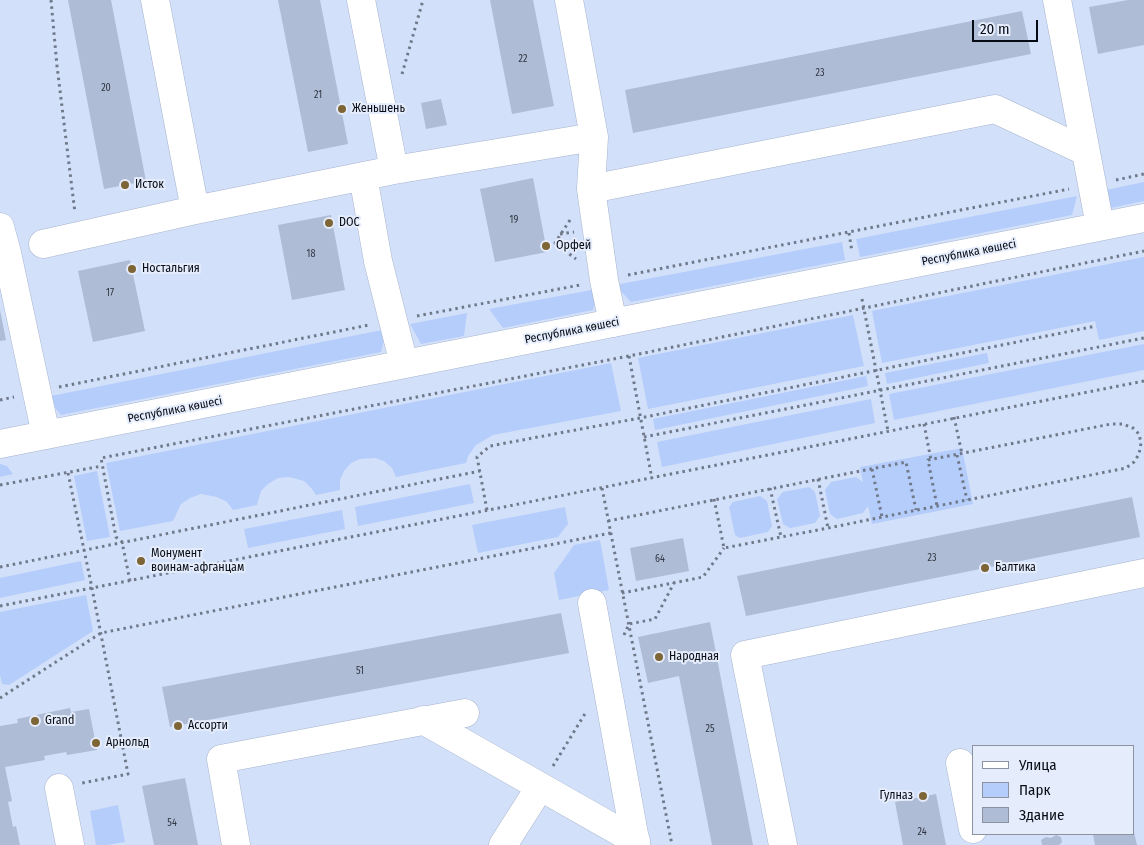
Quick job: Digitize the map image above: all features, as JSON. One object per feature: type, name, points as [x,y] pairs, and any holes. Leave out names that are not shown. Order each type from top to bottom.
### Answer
[{"type":"street","points":[[155,0],[195,210]]},
{"type":"street","points":[[361,0],[387,125],[394,170]]},
{"type":"street","points":[[568,0],[594,138],[592,189],[604,280],[613,323]]},
{"type":"street","points":[[1057,0],[1100,226]]},
{"type":"street","points":[[592,189],[995,108],[1085,152]]},
{"type":"street","points":[[43,244],[195,210],[394,170],[594,138]]},
{"type":"street","points":[[363,176],[378,260],[404,364]]},
{"type":"street","name":"Республика көшесі","points":[[0,444],[1144,218]]},
{"type":"street","points":[[0,227],[46,435]]},
{"type":"street","points":[[783,845],[745,655],[1144,573]]},
{"type":"street","points":[[592,603],[636,843]]},
{"type":"street","points":[[236,845],[221,759],[465,713]]},
{"type":"street","points":[[424,720],[636,843]]},
{"type":"street","points":[[960,763],[972,824]]},
{"type":"street","points":[[503,845],[540,787]]},
{"type":"street","points":[[59,788],[70,845]]},
{"type":"path","points":[[51,0],[78,236]]},
{"type":"path","points":[[400,80],[423,0]]},
{"type":"path","points":[[0,400],[394,320],[1144,174]]},
{"type":"path","points":[[130,581],[122,542],[116,537],[100,458],[629,356],[1144,251]]},
{"type":"path","points":[[864,309],[888,431]]},
{"type":"path","points":[[488,510],[477,457],[490,446],[640,418],[875,369],[1096,326]]},
{"type":"path","points":[[644,437],[1144,338]]},
{"type":"path","points":[[629,356],[652,478]]},
{"type":"path","points":[[0,606],[1144,381]]},
{"type":"path","points":[[954,418],[967,500]]},
{"type":"path","points":[[924,424],[931,460]]},
{"type":"path","points":[[622,593],[703,577],[724,548],[828,528],[1126,468],[1134,462],[1139,454],[1141,443],[1139,434],[1133,428],[1123,424],[1110,424],[928,460],[937,506]]},
{"type":"path","points":[[608,521],[906,462],[916,510]]},
{"type":"path","points":[[0,485],[102,466]]},
{"type":"path","points":[[872,468],[882,517]]},
{"type":"path","points":[[0,566],[480,471]]},
{"type":"path","points":[[59,788],[128,774],[68,473]]},
{"type":"path","points":[[818,479],[828,528]]},
{"type":"path","points":[[602,488],[672,845]]},
{"type":"path","points":[[770,488],[781,537]]},
{"type":"path","points":[[714,499],[724,548]]},
{"type":"path","points":[[0,698],[101,633],[611,533]]},
{"type":"green space","points":[[1144,182],[1144,201],[1106,209],[1096,192]]},
{"type":"green space","points":[[1077,196],[1072,215],[860,257],[856,239]]},
{"type":"green space","points":[[842,242],[845,260],[631,302],[615,285]]},
{"type":"green space","points":[[1144,257],[1144,331],[1099,340],[1095,321],[882,363],[872,311]]},
{"type":"green space","points":[[597,289],[593,310],[503,328],[489,309]]},
{"type":"green space","points":[[467,313],[464,336],[421,344],[410,324]]},
{"type":"green space","points":[[853,315],[864,366],[648,409],[638,358]]},
{"type":"green space","points":[[387,329],[381,352],[61,415],[46,397]]},
{"type":"green space","points":[[1144,344],[1144,370],[894,420],[889,394]]},
{"type":"green space","points":[[987,353],[989,363],[887,384],[885,373]]},
{"type":"green space","points":[[611,363],[621,411],[493,435],[476,445],[468,456],[466,463],[396,477],[392,468],[384,461],[375,458],[360,459],[351,463],[344,471],[340,480],[340,490],[316,495],[304,481],[289,477],[278,478],[268,484],[261,491],[257,505],[233,510],[227,502],[217,497],[201,494],[181,504],[173,521],[120,531],[106,463]]},
{"type":"green space","points":[[866,376],[868,386],[655,430],[653,419]]},
{"type":"green space","points":[[871,399],[875,423],[662,467],[657,442]]},
{"type":"green space","points":[[962,448],[973,504],[872,524],[868,506],[863,513],[837,519],[830,514],[825,490],[831,482],[856,477],[863,482],[860,467]]},
{"type":"green space","points":[[0,464],[7,466],[13,474],[0,477]]},
{"type":"green space","points":[[97,471],[110,537],[87,541],[74,476]]},
{"type":"green space","points":[[470,484],[474,503],[358,526],[355,507]]},
{"type":"green space","points":[[809,487],[815,492],[820,516],[815,523],[790,528],[783,524],[777,499],[783,492]]},
{"type":"green space","points":[[760,496],[767,501],[772,526],[768,532],[740,538],[735,535],[729,507],[733,502]]},
{"type":"green space","points":[[565,507],[568,524],[558,537],[478,553],[472,525]]},
{"type":"green space","points":[[342,510],[345,529],[248,548],[244,529]]},
{"type":"green space","points":[[600,540],[609,590],[559,600],[554,573],[574,545]]},
{"type":"green space","points":[[81,561],[85,580],[0,598],[0,578]]},
{"type":"green space","points":[[86,595],[93,631],[9,685],[2,684],[0,675],[0,612]]},
{"type":"green space","points":[[118,805],[125,842],[96,845],[90,811]]},
{"type":"building","points":[[68,0],[111,0],[146,181],[104,189]]},
{"type":"building","points":[[278,0],[320,0],[348,144],[308,152]]},
{"type":"building","points":[[490,0],[533,0],[554,106],[512,114]]},
{"type":"building","points":[[1128,0],[1144,0],[1144,45],[1098,54],[1089,7]]},
{"type":"building","points":[[1022,11],[1031,54],[633,133],[625,90]]},
{"type":"building","points":[[441,99],[447,125],[426,129],[421,103]]},
{"type":"building","points":[[533,178],[547,252],[495,262],[480,189]]},
{"type":"building","points":[[331,215],[345,290],[292,300],[278,225]]},
{"type":"building","points":[[130,260],[145,331],[93,342],[78,271]]},
{"type":"building","points":[[0,310],[6,340],[0,341]]},
{"type":"building","points":[[1132,497],[1140,537],[746,616],[737,576]]},
{"type":"building","points":[[683,538],[689,571],[636,581],[630,548]]},
{"type":"building","points":[[561,613],[569,653],[170,727],[162,687]]},
{"type":"building","points":[[710,622],[753,845],[712,845],[679,676],[648,683],[638,637]]},
{"type":"building","points":[[70,708],[71,712],[89,709],[97,750],[67,755],[66,752],[44,756],[45,760],[5,767],[12,801],[8,802],[13,827],[16,826],[20,845],[0,845],[0,726],[18,723],[17,719]]},
{"type":"building","points":[[185,778],[198,845],[154,845],[142,786]]},
{"type":"building","points":[[936,794],[946,845],[903,845],[895,802]]},
{"type":"building","points":[[1134,832],[1137,845],[1095,845],[1093,835],[1134,835]]},
{"type":"building","points":[[1056,835],[1061,837],[1062,842],[1059,845],[1042,845],[1041,840]]},
{"type":"place","name":"Женьшень","points":[[342,109]]},
{"type":"place","name":"Исток","points":[[125,185]]},
{"type":"place","name":"DOC","points":[[329,223]]},
{"type":"place","name":"Орфей","points":[[546,246]]},
{"type":"place","name":"Ностальгия","points":[[132,269]]},
{"type":"place","name":"Монумент воинам-афганцам","points":[[141,561]]},
{"type":"place","name":"Балтика","points":[[985,568]]},
{"type":"place","name":"Народная","points":[[659,657]]},
{"type":"place","name":"Grand","points":[[35,721]]},
{"type":"place","name":"Ассорти","points":[[178,726]]},
{"type":"place","name":"Арнольд","points":[[96,743]]},
{"type":"place","name":"Гулназ","points":[[923,796]]}]
